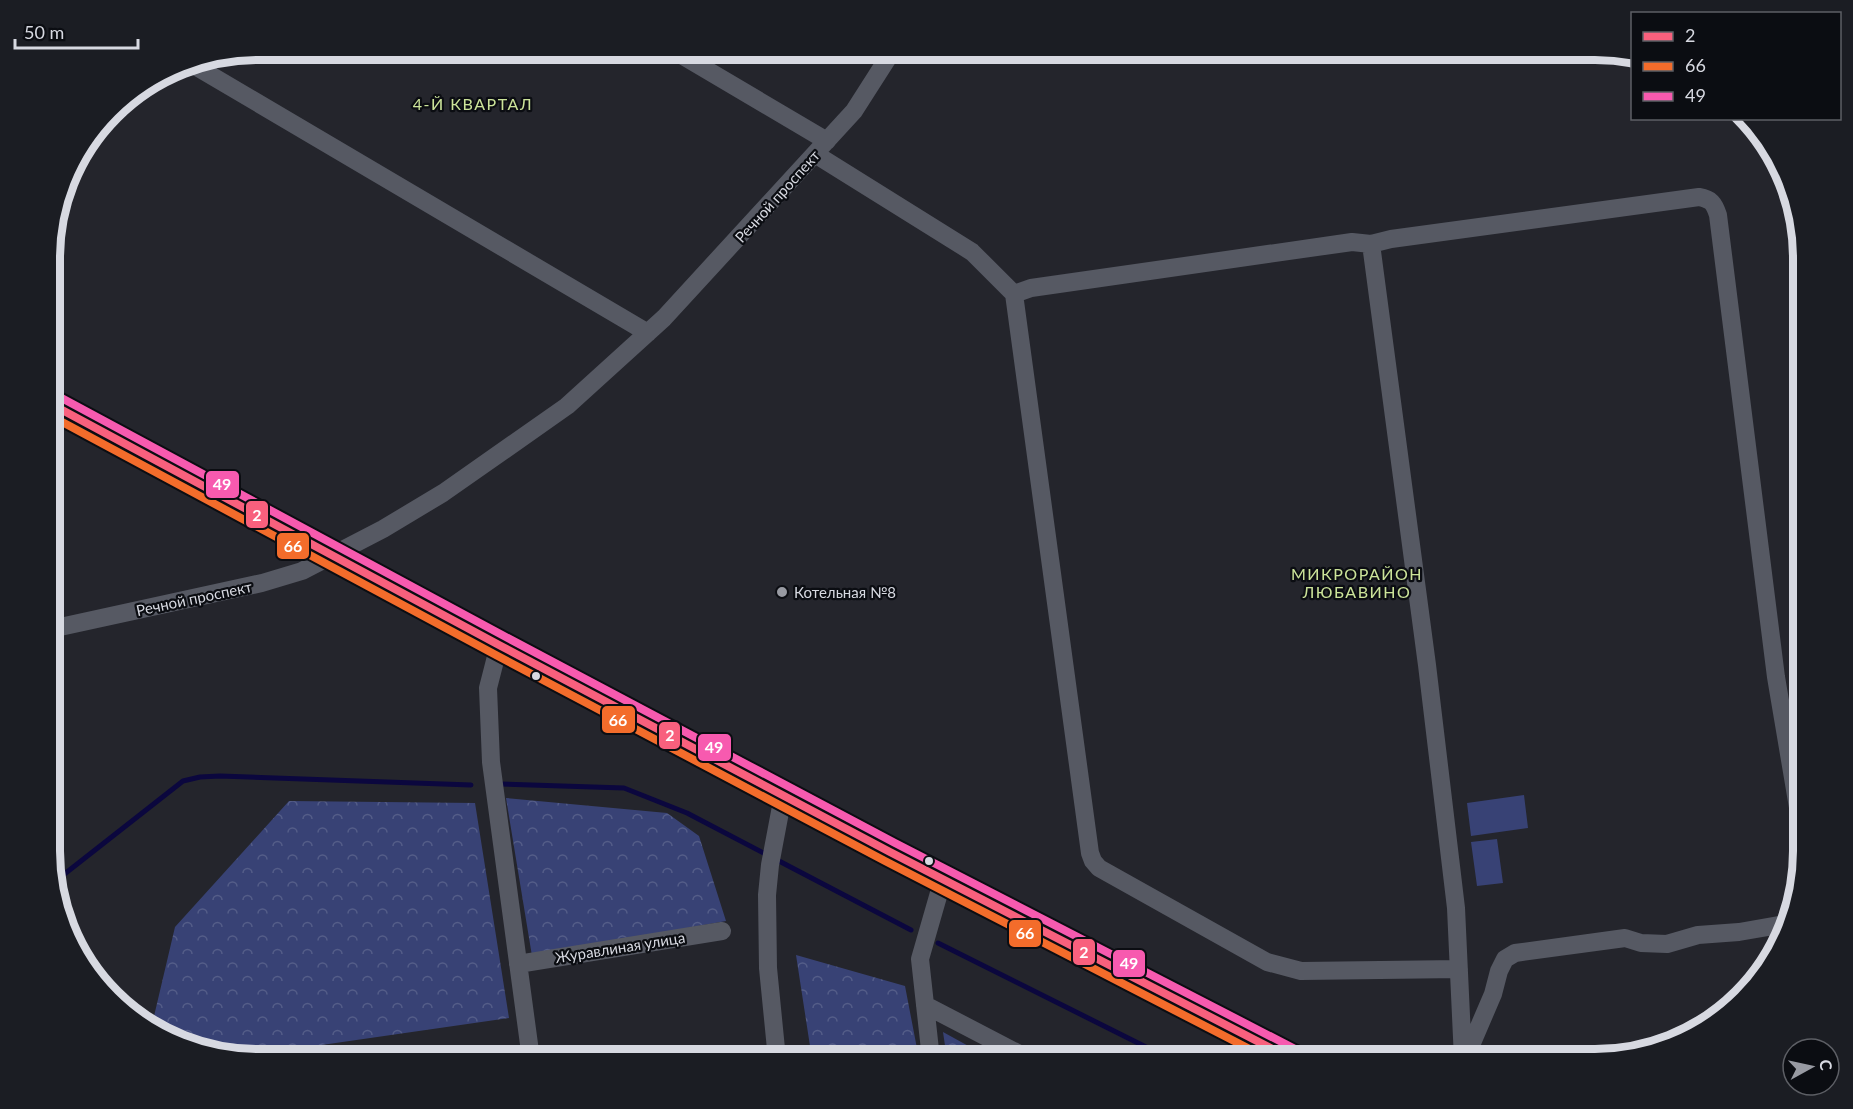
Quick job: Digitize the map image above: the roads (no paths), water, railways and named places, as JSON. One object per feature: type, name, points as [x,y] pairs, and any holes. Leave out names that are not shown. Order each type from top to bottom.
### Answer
[{"type":"street","points":[[689,60],[972,252],[1014,294],[1088,841],[1093,861],[1099,868],[1267,962],[1301,971],[1459,969]]},
{"type":"street","name":"Речной проспект","points":[[60,627],[262,583],[302,571],[382,529],[443,493],[567,406],[672,310],[854,111],[886,60]]},
{"type":"street","points":[[200,69],[648,333]]},
{"type":"street","points":[[1014,294],[1031,288],[1189,264],[1352,242],[1371,244],[1391,239],[1699,197],[1709,199],[1715,205],[1718,215],[1776,677],[1793,778]]},
{"type":"street","points":[[1371,244],[1429,677],[1456,908],[1463,1049]]},
{"type":"street","points":[[60,409],[783,796],[1273,1049]]},
{"type":"street","points":[[499,645],[488,688],[491,762],[530,1049]]},
{"type":"street","points":[[776,1049],[768,968],[767,895],[783,796]]},
{"type":"street","points":[[931,1049],[920,959],[943,879]]},
{"type":"street","points":[[1468,1049],[1493,994],[1498,971],[1505,959],[1515,953],[1625,938],[1641,943],[1667,944],[1698,935],[1740,932],[1779,925]]},
{"type":"street","name":"Журавлиная улица","points":[[518,964],[722,931]]},
{"type":"street","points":[[925,1005],[1010,1049]]},
{"type":"waterway","points":[[62,876],[183,781],[200,777],[471,785]]},
{"type":"waterway","points":[[500,784],[624,788],[687,813],[911,930]]},
{"type":"waterway","points":[[938,943],[1150,1049]]},
{"type":"place","name":"Котельная №8","points":[[782,592]]},
{"type":"district","name":"4-Й КВАРТАЛ","points":[[473,103]]},
{"type":"district","name":"МИКРОРАЙОН ЛЮБАВИНО","points":[[1357,582]]}]
